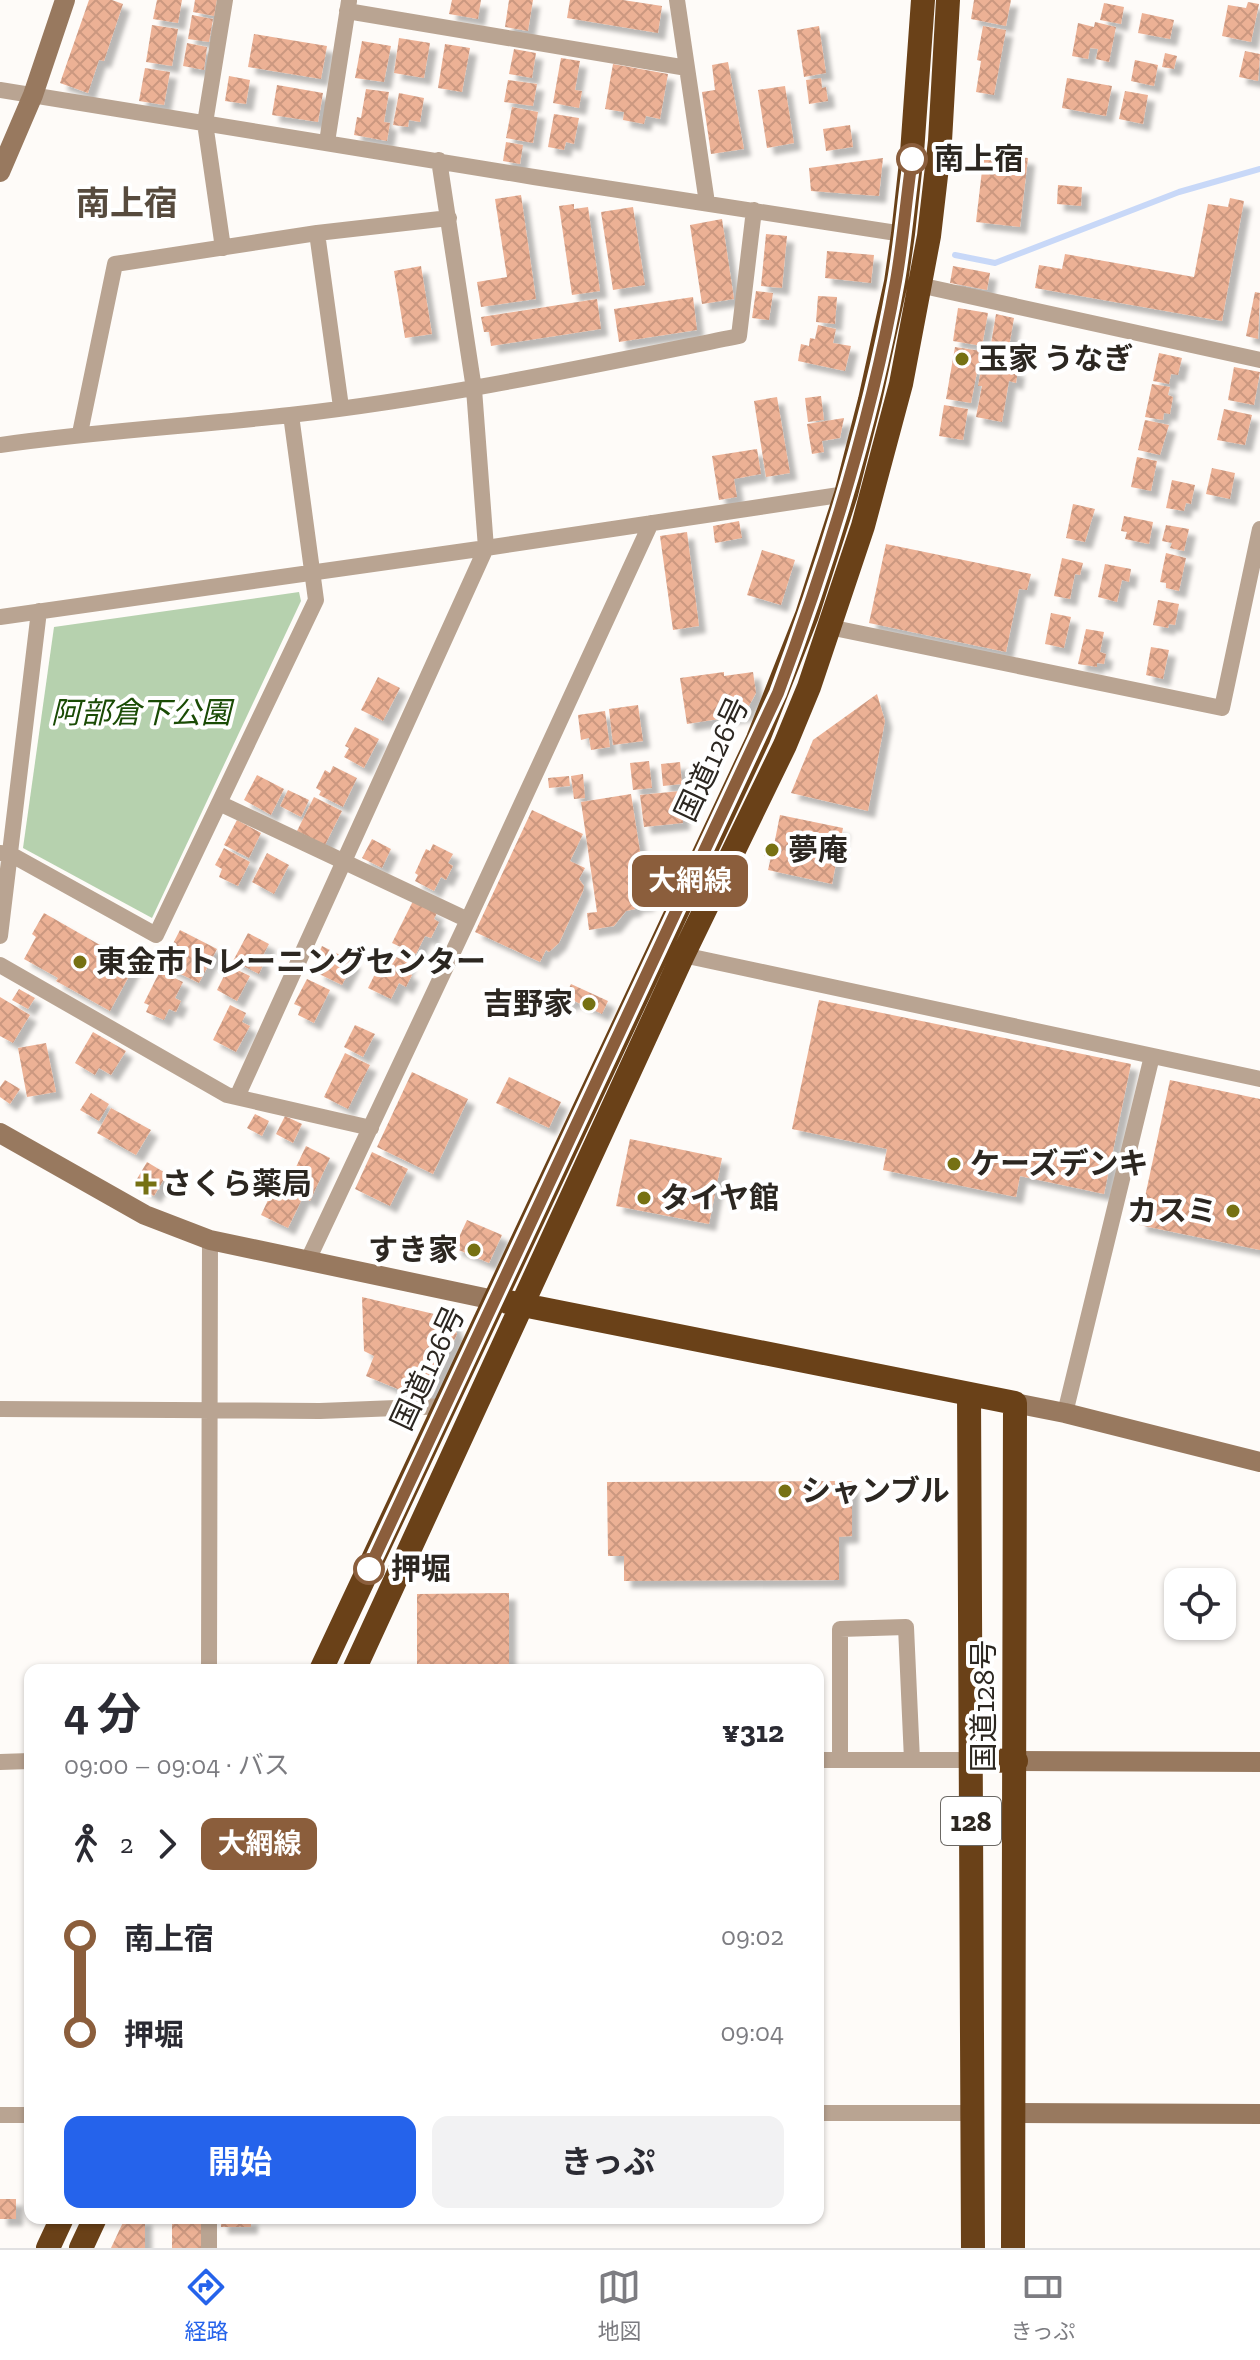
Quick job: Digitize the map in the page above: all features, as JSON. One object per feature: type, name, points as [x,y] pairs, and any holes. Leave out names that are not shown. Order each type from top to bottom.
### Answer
[{"type":"highway","name":"国道126号","points":[[324,1664],[758,739],[807,615],[846,494],[896,282],[915,129],[923,0]]},
{"type":"highway","name":"国道126号","points":[[357,1664],[683,955],[785,745],[809,687],[871,500],[901,384],[929,236],[940,141],[948,0]]},
{"type":"highway","points":[[494,1300],[1015,1403]]},
{"type":"highway","name":"国道128号","points":[[969,1394],[973,2248]]},
{"type":"highway","name":"国道128号","points":[[1013,2248],[1015,1403]]},
{"type":"highway","points":[[971,1760],[1016,1761]]},
{"type":"highway","points":[[973,2113],[1014,2113]]},
{"type":"highway","points":[[48,2248],[59,2224]]},
{"type":"highway","points":[[81,2248],[92,2224]]},
{"type":"street","points":[[0,172],[33,95],[65,0]]},
{"type":"street","points":[[223,248],[205,123],[225,0]]},
{"type":"street","points":[[677,0],[707,203]]},
{"type":"street","points":[[327,142],[348,6],[687,68]]},
{"type":"street","points":[[0,90],[903,234]]},
{"type":"street","points":[[237,1097],[486,548],[474,389],[439,160]]},
{"type":"street","points":[[0,445],[80,433],[291,415],[474,389],[739,336],[754,210]]},
{"type":"street","points":[[80,433],[115,264],[317,233],[449,218]]},
{"type":"street","points":[[317,233],[341,407]]},
{"type":"street","points":[[919,285],[1260,360]]},
{"type":"street","points":[[5,854],[156,935],[316,600],[291,415]]},
{"type":"street","points":[[0,617],[846,494]]},
{"type":"street","points":[[308,1260],[651,523]]},
{"type":"street","points":[[829,627],[1222,708],[1260,529]]},
{"type":"street","points":[[0,936],[5,854],[39,611]]},
{"type":"street","points":[[219,803],[468,920]]},
{"type":"street","points":[[683,955],[1260,1079]]},
{"type":"street","points":[[0,965],[227,1095],[371,1128]]},
{"type":"street","points":[[1065,1413],[1152,1056]]},
{"type":"street","points":[[0,1133],[145,1215],[210,1240],[494,1300]]},
{"type":"street","points":[[209,1664],[210,1240]]},
{"type":"street","points":[[1015,1403],[1260,1462]]},
{"type":"street","points":[[0,1409],[320,1411],[447,1406]]},
{"type":"street","points":[[840,1760],[840,1629],[906,1627],[912,1760]]},
{"type":"street","points":[[824,1760],[971,1760]]},
{"type":"street","points":[[0,1762],[24,1761]]},
{"type":"street","points":[[1016,1761],[1260,1762]]},
{"type":"street","points":[[824,2113],[973,2113]]},
{"type":"street","points":[[1014,2113],[1260,2114]]},
{"type":"street","points":[[0,2115],[24,2115]]},
{"type":"street","points":[[209,2224],[209,2248]]},
{"type":"green space","name":"阿部倉下公園","points":[[299,592],[301,601],[152,918],[23,848],[54,627]]},
{"type":"building","points":[[89,0],[112,0],[123,4],[104,61],[99,60],[88,93],[60,83]]},
{"type":"building","points":[[157,0],[182,0],[178,23],[153,19]]},
{"type":"building","points":[[195,0],[217,0],[214,16],[193,12]]},
{"type":"building","points":[[452,0],[481,0],[478,19],[449,14]]},
{"type":"building","points":[[509,0],[533,0],[528,31],[505,27]]},
{"type":"building","points":[[570,0],[623,0],[662,6],[658,33],[567,18]]},
{"type":"building","points":[[974,0],[1011,0],[1006,26],[971,19]]},
{"type":"building","points":[[1248,2],[1259,4],[1251,42],[1222,36],[1228,5],[1246,8]]},
{"type":"building","points":[[1104,3],[1124,7],[1121,24],[1100,20]]},
{"type":"building","points":[[1142,13],[1174,20],[1170,39],[1138,33]]},
{"type":"building","points":[[192,15],[213,19],[209,42],[188,39]]},
{"type":"building","points":[[1095,22],[1116,27],[1109,62],[1096,59],[1098,49],[1090,48],[1088,59],[1072,56],[1078,23],[1094,27]]},
{"type":"building","points":[[152,25],[178,29],[172,66],[146,62]]},
{"type":"building","points":[[819,26],[826,73],[804,77],[797,30]]},
{"type":"building","points":[[983,26],[1006,30],[994,95],[976,92]]},
{"type":"building","points":[[254,34],[327,46],[321,79],[248,67]]},
{"type":"building","points":[[399,38],[430,43],[424,78],[394,73]]},
{"type":"building","points":[[362,41],[391,46],[384,82],[355,78]]},
{"type":"building","points":[[187,43],[207,47],[204,70],[183,66]]},
{"type":"building","points":[[445,44],[470,48],[462,92],[438,88]]},
{"type":"building","points":[[514,49],[536,53],[532,78],[509,74]]},
{"type":"building","points":[[1245,51],[1260,54],[1258,81],[1239,77]]},
{"type":"building","points":[[1165,53],[1177,56],[1174,69],[1162,67]]},
{"type":"building","points":[[561,58],[580,61],[575,90],[582,91],[579,108],[553,103]]},
{"type":"building","points":[[1135,60],[1158,65],[1154,86],[1131,81]]},
{"type":"building","points":[[728,62],[744,149],[711,154],[702,92],[715,90],[712,65]]},
{"type":"building","points":[[613,64],[668,74],[660,119],[646,116],[644,124],[623,120],[624,112],[605,109]]},
{"type":"building","points":[[145,68],[170,72],[164,105],[139,101]]},
{"type":"building","points":[[229,76],[250,80],[246,104],[225,101]]},
{"type":"building","points":[[821,78],[828,101],[809,104],[806,80]]},
{"type":"building","points":[[1067,78],[1112,86],[1106,116],[1062,108]]},
{"type":"building","points":[[508,80],[537,84],[533,106],[504,102]]},
{"type":"building","points":[[277,85],[323,93],[318,122],[272,115]]},
{"type":"building","points":[[785,86],[794,143],[767,148],[758,90]]},
{"type":"building","points":[[366,89],[389,92],[384,122],[390,123],[387,141],[354,135],[357,117],[361,118]]},
{"type":"building","points":[[1125,91],[1148,95],[1143,124],[1119,119]]},
{"type":"building","points":[[399,93],[424,98],[420,122],[409,120],[408,127],[393,125]]},
{"type":"building","points":[[512,107],[538,112],[533,143],[506,138]]},
{"type":"building","points":[[554,114],[579,118],[574,144],[566,142],[564,150],[548,147]]},
{"type":"building","points":[[850,125],[853,147],[826,151],[823,129]]},
{"type":"building","points":[[506,142],[523,145],[520,164],[503,161]]},
{"type":"building","points":[[984,153],[1028,158],[1020,227],[976,222]]},
{"type":"building","points":[[883,158],[879,196],[811,191],[809,168]]},
{"type":"building","points":[[1058,185],[1082,187],[1081,206],[1057,204]]},
{"type":"building","points":[[521,195],[536,299],[481,307],[477,282],[507,277],[495,199]]},
{"type":"building","points":[[1230,198],[1244,201],[1222,321],[1035,288],[1039,265],[1062,269],[1065,254],[1194,277],[1208,204],[1228,207]]},
{"type":"building","points":[[574,204],[574,209],[588,207],[600,291],[572,295],[559,206]]},
{"type":"building","points":[[633,207],[645,285],[613,290],[601,212]]},
{"type":"building","points":[[722,219],[734,299],[702,304],[690,225]]},
{"type":"building","points":[[766,234],[787,236],[782,288],[761,286]]},
{"type":"building","points":[[827,251],[874,255],[871,283],[825,278]]},
{"type":"building","points":[[421,266],[432,334],[405,338],[394,271]]},
{"type":"building","points":[[953,266],[990,273],[987,290],[950,283]]},
{"type":"building","points":[[756,291],[773,293],[769,320],[752,318]]},
{"type":"building","points":[[1255,292],[1260,293],[1258,339],[1246,336]]},
{"type":"building","points":[[818,296],[837,297],[835,324],[816,322]]},
{"type":"building","points":[[693,297],[697,330],[619,342],[614,309]]},
{"type":"building","points":[[597,299],[601,329],[491,346],[489,332],[484,332],[481,317]]},
{"type":"building","points":[[958,308],[988,313],[982,346],[953,341]]},
{"type":"building","points":[[996,314],[1014,318],[1009,347],[991,344]]},
{"type":"building","points":[[818,325],[836,329],[833,343],[851,346],[845,371],[798,361],[801,344],[809,346],[810,338],[815,339]]},
{"type":"building","points":[[955,347],[981,351],[971,403],[946,399]]},
{"type":"building","points":[[984,353],[1013,358],[1011,368],[1018,370],[1016,383],[1009,381],[1002,422],[976,417]]},
{"type":"building","points":[[1159,353],[1182,358],[1178,375],[1171,374],[1169,384],[1153,381]]},
{"type":"building","points":[[1234,367],[1260,372],[1254,405],[1228,400]]},
{"type":"building","points":[[1152,384],[1170,387],[1168,395],[1173,397],[1170,414],[1164,413],[1163,420],[1145,417]]},
{"type":"building","points":[[821,396],[824,420],[808,422],[805,398]]},
{"type":"building","points":[[777,397],[790,473],[766,477],[754,401]]},
{"type":"building","points":[[944,405],[968,409],[963,440],[939,436]]},
{"type":"building","points":[[1224,409],[1252,415],[1245,445],[1217,440]]},
{"type":"building","points":[[844,418],[840,438],[822,441],[824,452],[812,454],[807,424]]},
{"type":"building","points":[[1145,420],[1169,425],[1160,455],[1138,450]]},
{"type":"building","points":[[757,449],[761,474],[734,479],[737,497],[719,500],[712,456]]},
{"type":"building","points":[[1137,457],[1157,461],[1151,491],[1131,487]]},
{"type":"building","points":[[1212,468],[1235,473],[1230,499],[1206,494]]},
{"type":"building","points":[[1172,480],[1195,485],[1191,504],[1186,503],[1184,511],[1166,508]]},
{"type":"building","points":[[1073,504],[1095,509],[1085,542],[1066,538]]},
{"type":"building","points":[[1124,516],[1153,522],[1149,544],[1125,539],[1127,532],[1121,531]]},
{"type":"building","points":[[739,521],[742,538],[715,543],[713,526]]},
{"type":"building","points":[[1166,525],[1189,529],[1184,551],[1170,548],[1172,543],[1162,541]]},
{"type":"building","points":[[687,532],[699,626],[673,630],[660,536]]},
{"type":"building","points":[[886,544],[1031,574],[1027,590],[1019,589],[1006,652],[869,623]]},
{"type":"building","points":[[762,550],[795,560],[781,605],[747,595]]},
{"type":"building","points":[[1166,553],[1186,558],[1179,591],[1166,588],[1166,583],[1160,582]]},
{"type":"building","points":[[1062,558],[1083,563],[1080,575],[1075,574],[1070,599],[1054,596]]},
{"type":"building","points":[[1105,564],[1131,569],[1129,582],[1122,580],[1117,602],[1098,597]]},
{"type":"building","points":[[1158,600],[1179,604],[1175,625],[1169,624],[1168,628],[1153,625]]},
{"type":"building","points":[[1051,613],[1071,617],[1064,648],[1045,644]]},
{"type":"building","points":[[1086,629],[1104,632],[1100,652],[1106,654],[1104,664],[1097,663],[1097,667],[1078,664]]},
{"type":"building","points":[[1151,647],[1169,650],[1163,679],[1146,675]]},
{"type":"building","points":[[724,672],[724,676],[753,672],[756,693],[744,715],[687,724],[680,678]]},
{"type":"building","points":[[378,677],[400,688],[383,721],[361,710]]},
{"type":"building","points":[[877,694],[885,721],[868,811],[791,793],[813,740]]},
{"type":"building","points":[[638,705],[643,741],[613,745],[609,709]]},
{"type":"building","points":[[605,711],[610,747],[591,750],[589,738],[581,740],[578,715]]},
{"type":"building","points":[[355,727],[379,739],[364,768],[344,757],[349,748],[345,746]]},
{"type":"building","points":[[649,761],[652,788],[633,790],[630,763]]},
{"type":"building","points":[[680,762],[682,784],[663,786],[661,764]]},
{"type":"building","points":[[333,766],[357,778],[343,807],[319,795],[321,791],[316,788],[325,770],[330,773]]},
{"type":"building","points":[[583,774],[585,798],[574,799],[571,776]]},
{"type":"building","points":[[257,775],[284,789],[271,815],[244,800]]},
{"type":"building","points":[[569,776],[570,786],[549,788],[548,778]]},
{"type":"building","points":[[288,790],[309,800],[301,817],[280,806]]},
{"type":"building","points":[[680,791],[683,823],[644,827],[640,795]]},
{"type":"building","points":[[631,794],[642,864],[674,859],[676,866],[667,870],[668,874],[661,875],[664,895],[647,897],[648,904],[626,911],[614,926],[589,930],[587,913],[597,912],[581,802]]},
{"type":"building","points":[[314,797],[342,811],[325,845],[297,831]]},
{"type":"building","points":[[532,810],[583,834],[570,861],[585,868],[579,879],[584,886],[583,891],[559,943],[549,952],[546,950],[540,962],[475,932]]},
{"type":"building","points":[[780,815],[843,828],[832,884],[768,870],[771,857],[764,856],[767,844],[774,845]]},
{"type":"building","points":[[237,820],[261,833],[249,858],[224,845]]},
{"type":"building","points":[[372,839],[391,849],[382,868],[362,858]]},
{"type":"building","points":[[433,844],[453,854],[448,863],[453,866],[446,880],[441,877],[434,891],[415,881],[418,875],[415,873],[426,849],[430,851]]},
{"type":"building","points":[[224,848],[250,862],[238,886],[219,877],[222,869],[215,865]]},
{"type":"building","points":[[267,853],[289,865],[274,894],[252,882]]},
{"type":"building","points":[[413,901],[437,913],[434,919],[439,922],[431,938],[425,936],[416,954],[392,943]]},
{"type":"building","name":"東金市トレーニングセンター","points":[[44,913],[135,965],[110,1011],[24,959],[36,937],[32,934]]},
{"type":"building","points":[[180,930],[217,949],[199,983],[162,965]]},
{"type":"building","points":[[248,933],[269,944],[260,961],[264,963],[259,974],[233,961]]},
{"type":"building","points":[[322,946],[354,962],[342,985],[317,973],[323,962],[316,959]]},
{"type":"building","points":[[386,952],[409,963],[405,971],[412,975],[406,987],[399,983],[391,999],[368,988]]},
{"type":"building","points":[[229,966],[250,976],[237,1001],[217,990]]},
{"type":"building","points":[[160,971],[183,982],[175,998],[181,1001],[176,1012],[169,1009],[164,1020],[146,1012],[149,1005],[144,1003]]},
{"type":"building","points":[[307,979],[330,990],[314,1023],[298,1015],[301,1007],[294,1004]]},
{"type":"building","points":[[571,984],[608,1001],[602,1014],[572,1000],[571,1004],[563,1001]]},
{"type":"building","points":[[19,989],[35,998],[28,1009],[12,1000]]},
{"type":"building","points":[[0,997],[30,1015],[13,1043],[0,1036]]},
{"type":"building","points":[[819,1000],[1131,1064],[1104,1194],[1020,1176],[1016,1197],[883,1170],[887,1149],[792,1129]]},
{"type":"building","points":[[230,1005],[246,1013],[242,1022],[250,1026],[236,1052],[213,1040]]},
{"type":"building","points":[[355,1025],[375,1034],[363,1057],[344,1047]]},
{"type":"building","points":[[93,1032],[126,1051],[111,1075],[99,1068],[95,1075],[75,1063]]},
{"type":"building","points":[[46,1043],[56,1092],[27,1097],[18,1048]]},
{"type":"building","points":[[345,1053],[370,1065],[348,1109],[324,1097]]},
{"type":"building","points":[[412,1072],[468,1099],[433,1174],[377,1147]]},
{"type":"building","points":[[509,1077],[561,1102],[549,1128],[496,1103]]},
{"type":"building","points":[[5,1080],[20,1089],[10,1104],[0,1097],[0,1087]]},
{"type":"building","points":[[1170,1080],[1260,1099],[1260,1250],[1139,1225]]},
{"type":"building","points":[[91,1093],[109,1104],[99,1121],[80,1110]]},
{"type":"building","points":[[111,1108],[151,1130],[136,1155],[97,1133]]},
{"type":"building","points":[[255,1114],[269,1121],[262,1136],[247,1128]]},
{"type":"building","points":[[285,1116],[302,1124],[293,1143],[276,1134]]},
{"type":"building","points":[[630,1139],[722,1158],[709,1224],[616,1206]]},
{"type":"building","points":[[306,1146],[330,1158],[310,1201],[303,1197],[288,1228],[261,1215],[277,1181],[287,1186]]},
{"type":"building","points":[[372,1152],[408,1169],[390,1206],[355,1189]]},
{"type":"building","points":[[147,1162],[167,1174],[154,1196],[134,1184]]},
{"type":"building","points":[[467,1220],[502,1235],[489,1263],[454,1248]]},
{"type":"building","points":[[362,1297],[451,1318],[457,1334],[427,1401],[366,1376],[374,1356],[364,1351]]},
{"type":"building","points":[[852,1481],[852,1536],[839,1537],[839,1580],[624,1581],[624,1556],[608,1556],[607,1482]]},
{"type":"building","points":[[509,1593],[509,1664],[417,1664],[417,1594]]},
{"type":"building","points":[[0,2199],[16,2199],[16,2219],[0,2219]]},
{"type":"building","points":[[122,2224],[145,2224],[145,2248],[111,2248]]},
{"type":"building","points":[[172,2224],[204,2224],[204,2248],[172,2248]]},
{"type":"building","points":[[221,2224],[251,2224],[251,2227],[221,2227]]},
{"type":"waterway","points":[[955,255],[995,263],[1179,192],[1260,169]]},
{"type":"bus line","name":"大網線","points":[[369,1569],[778,693],[846,494],[870,400],[896,282],[912,159]]},
{"type":"place","name":"南上宿","points":[[912,159]]},
{"type":"place","name":"玉家 うなぎ","points":[[962,359]]},
{"type":"place","name":"夢庵","points":[[772,850]]},
{"type":"place","name":"東金市トレーニングセンター","points":[[80,962]]},
{"type":"place","name":"吉野家","points":[[589,1004]]},
{"type":"place","name":"ケーズデンキ","points":[[954,1164]]},
{"type":"place","name":"さくら薬局","points":[[146,1184]]},
{"type":"place","name":"タイヤ館","points":[[644,1198]]},
{"type":"place","name":"カスミ","points":[[1233,1211]]},
{"type":"place","name":"すき家","points":[[474,1250]]},
{"type":"place","name":"シャンブル","points":[[785,1491]]},
{"type":"place","name":"押堀","points":[[369,1569]]},
{"type":"district","name":"南上宿","points":[[127,203]]}]
